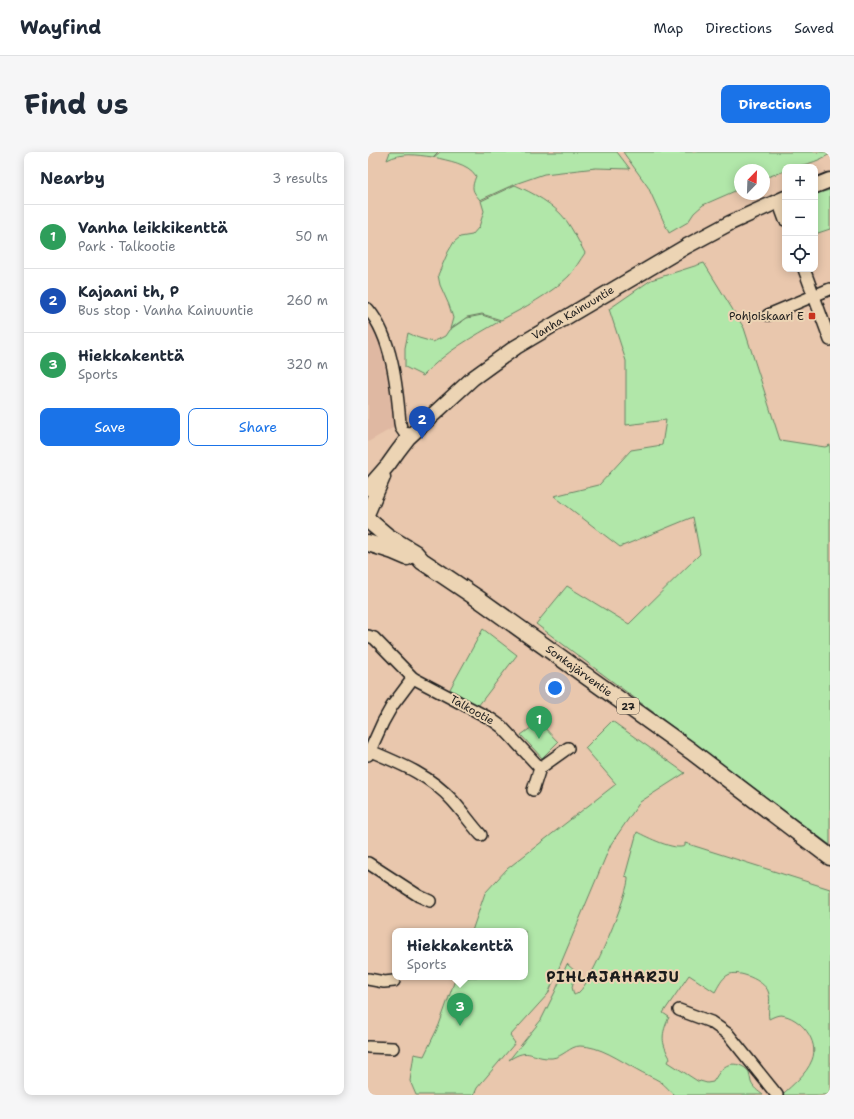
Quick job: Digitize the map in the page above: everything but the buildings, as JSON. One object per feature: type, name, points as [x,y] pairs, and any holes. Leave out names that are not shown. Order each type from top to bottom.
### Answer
[{"type":"highway","points":[[368,512],[368,521]]},
{"type":"highway","name":"Sonkajärventie","points":[[368,521],[387,536],[415,553],[422,561],[487,604],[691,751],[830,857]]},
{"type":"highway","name":"Sonkajärventie","points":[[368,543],[393,551],[413,560],[422,561]]},
{"type":"main road","points":[[818,185],[830,180]]},
{"type":"main road","name":"Vanha Kainuuntie","points":[[368,488],[388,465],[408,438],[473,378],[516,347],[687,246],[781,200]]},
{"type":"main road","name":"Vanha Kainuuntie","points":[[368,512],[388,465]]},
{"type":"street","points":[[805,272],[830,340]]},
{"type":"street","points":[[768,315],[830,289]]},
{"type":"street","points":[[368,309],[374,316],[385,340],[392,365],[401,428],[408,438]]},
{"type":"street","name":"Talkootie","points":[[368,636],[374,638],[413,678],[491,719],[502,727],[540,768]]},
{"type":"street","points":[[413,678],[392,706],[368,752],[413,770],[433,783],[453,801],[472,826],[481,835]]},
{"type":"street","points":[[532,790],[540,768],[568,748]]},
{"type":"street","points":[[368,863],[419,896],[430,901]]},
{"type":"street","points":[[368,979],[384,982],[394,981]]},
{"type":"street","points":[[679,1010],[711,1022],[728,1034],[777,1095]]},
{"type":"street","points":[[368,1047],[393,1048]]},
{"type":"shaded area","points":[[368,319],[371,322],[382,351],[396,426],[368,442]]},
{"type":"green space","points":[[390,152],[438,152],[433,157],[404,155],[387,160]]},
{"type":"green space","points":[[440,152],[617,152],[630,169],[596,168],[544,174],[515,184],[480,200],[473,189],[476,176],[463,165],[434,157]]},
{"type":"green space","points":[[623,152],[830,152],[830,154],[809,164],[782,164],[782,172],[770,176],[770,164],[734,164],[734,191],[703,205],[694,213],[688,222],[669,233],[648,187]]},
{"type":"green space","points":[[515,185],[556,209],[566,220],[585,253],[569,276],[546,294],[527,306],[501,320],[482,314],[467,317],[450,329],[453,318],[440,285],[438,275],[448,252],[454,242],[460,237],[472,235],[479,227],[484,211],[481,201]]},
{"type":"green space","points":[[830,190],[830,229],[818,233],[818,200],[818,193]]},
{"type":"green space","points":[[704,263],[744,328],[780,440],[825,447],[830,445],[830,845],[536,624],[567,586],[629,624],[700,554],[693,517],[620,547],[554,496],[599,485],[631,450],[662,445],[666,420],[626,425],[626,361],[609,309],[651,280]]},
{"type":"green space","points":[[482,315],[500,321],[449,352],[423,376],[405,367],[405,348],[408,333],[433,342],[445,336],[449,330],[467,318]]},
{"type":"green space","points":[[483,629],[517,655],[478,706],[450,689]]},
{"type":"green space","points":[[612,721],[685,773],[640,802],[611,844],[548,994],[510,1036],[515,1043],[477,1088],[474,1095],[416,1095],[410,1081],[414,1054],[424,1056],[439,1025],[455,980],[528,980],[528,928],[473,928],[485,893],[507,869],[616,784],[585,748]]},
{"type":"green space","points":[[539,722],[558,742],[542,758],[521,735]]},
{"type":"green space","points":[[637,832],[674,847],[685,846],[685,843],[830,889],[830,1095],[782,1095],[799,1079],[812,1060],[814,1053],[811,1038],[807,1031],[795,1020],[781,1015],[769,1019],[770,998],[766,987],[750,977],[738,974],[726,976],[715,992],[689,975],[663,1013],[669,1017],[663,1034],[664,1043],[670,1058],[668,1062],[699,1082],[713,1082],[726,1066],[730,1064],[739,1065],[748,1071],[753,1086],[763,1095],[674,1095],[658,1080],[595,1048],[576,1046],[560,1056],[552,1058],[539,1057],[526,1053],[509,1060],[541,1020],[567,964],[576,972],[572,987],[574,995],[578,993],[585,985],[609,936],[623,900],[628,877],[625,876]]},
{"type":"place","name":"Pohjoiskaari E","points":[[812,316]]},
{"type":"place","name":"Kajaani th, P","points":[[422,439]]},
{"type":"place","name":"Vanha leikkikenttä","points":[[539,739]]},
{"type":"place","name":"Hiekkakenttä","points":[[460,1026]]},
{"type":"district","name":"PIHLAJAHARJU","points":[[613,977]]}]
